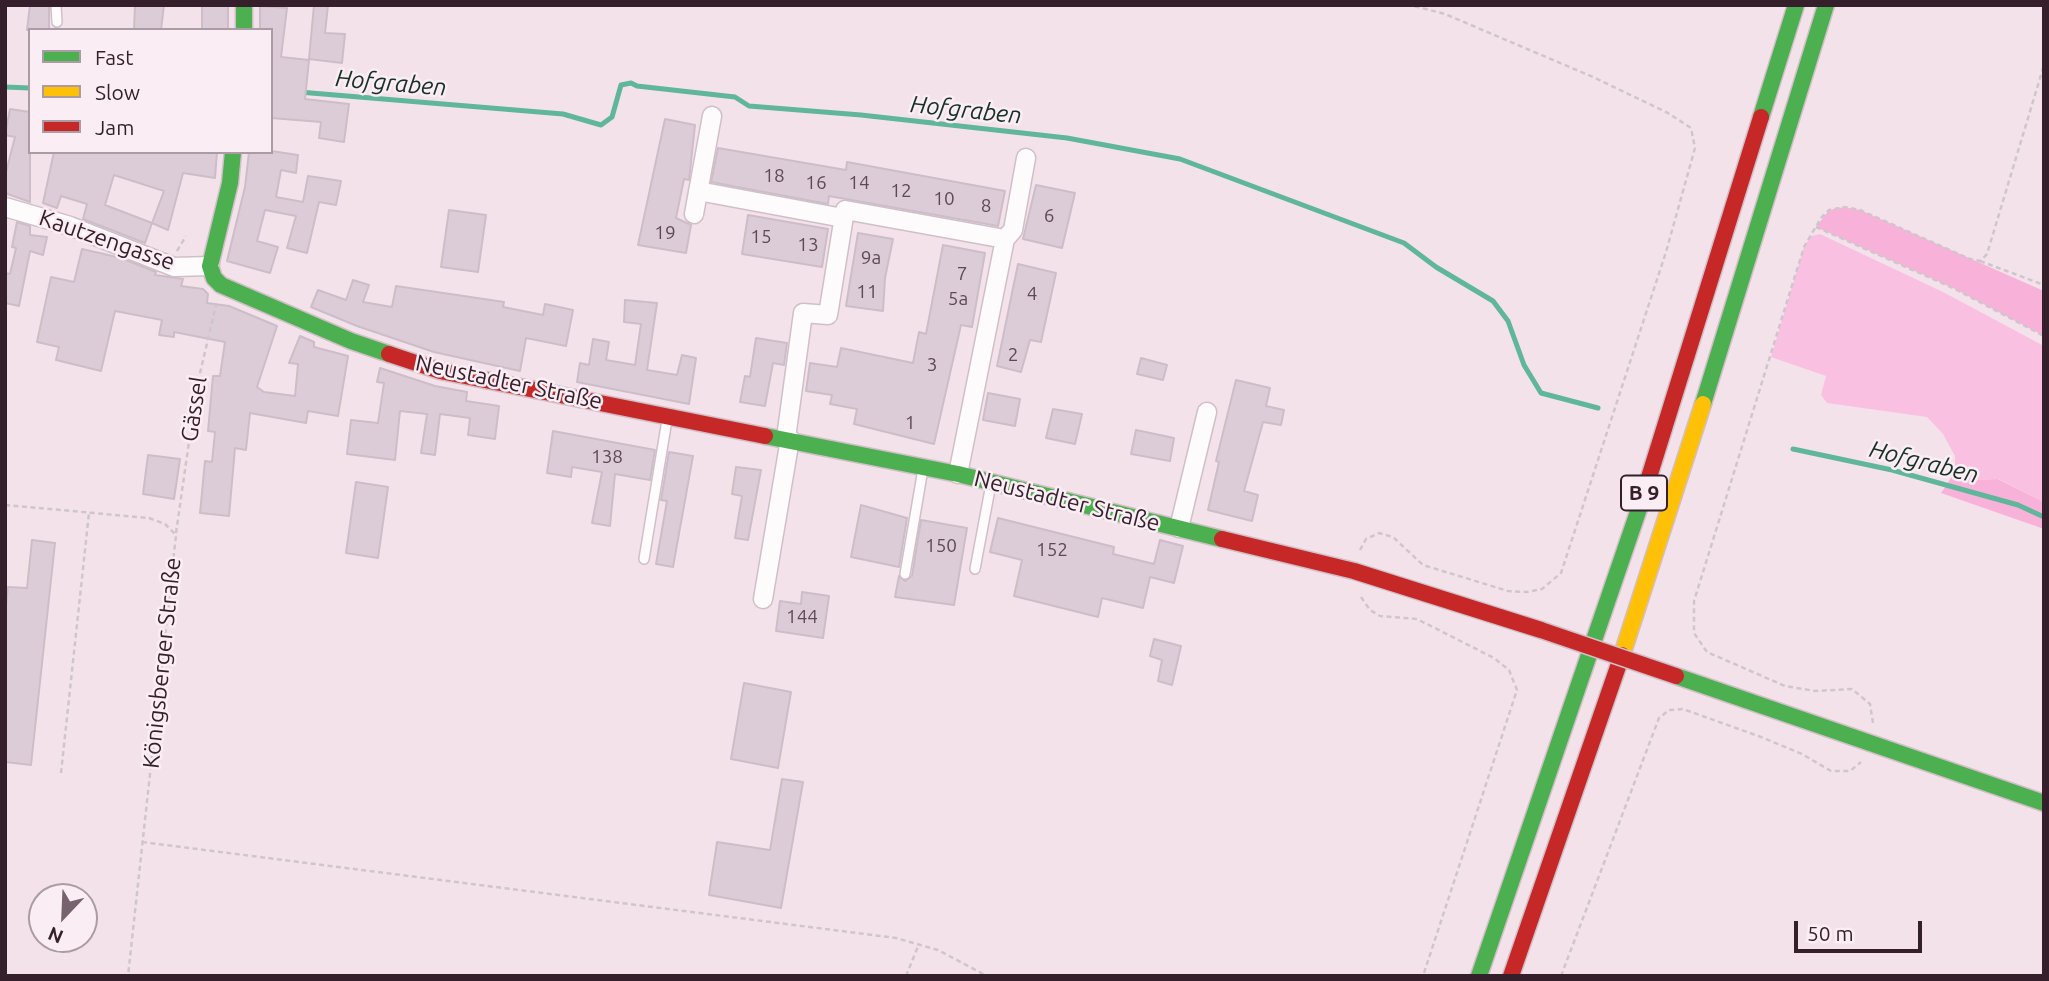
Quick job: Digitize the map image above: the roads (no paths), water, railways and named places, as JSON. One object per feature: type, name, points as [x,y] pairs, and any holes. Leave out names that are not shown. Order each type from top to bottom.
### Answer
[{"type":"main road","points":[[244,5],[244,28]]},
{"type":"main road","name":"B 9","points":[[1479,976],[1641,502],[1796,5]]},
{"type":"main road","name":"B 9","points":[[1511,976],[1571,810],[1668,516],[1826,5]]},
{"type":"main road","points":[[210,266],[230,183],[233,154]]},
{"type":"main road","name":"Neustadter Straße","points":[[210,266],[221,285],[351,341],[440,371],[788,438],[958,474],[1354,571],[1541,630],[2044,803]]},
{"type":"street","points":[[694,214],[712,117]]},
{"type":"street","points":[[958,474],[1004,239],[1013,230],[1026,158]]},
{"type":"street","points":[[698,191],[843,218]]},
{"type":"street","name":"Kautzengasse","points":[[5,207],[70,226],[174,267],[210,266]]},
{"type":"street","points":[[763,599],[788,438],[803,313],[828,316],[845,210],[1004,239]]},
{"type":"street","name":"Neustadter Straße","points":[[1179,528],[1207,412]]},
{"type":"lane","points":[[56,5],[57,22]]},
{"type":"lane","points":[[644,559],[668,415]]},
{"type":"lane","points":[[905,574],[923,467]]},
{"type":"lane","points":[[975,569],[991,482]]},
{"type":"waterway","name":"Hofgraben","points":[[299,92],[563,114],[601,125],[612,117],[621,85],[631,83],[637,86],[735,97],[749,106],[861,115],[1067,138],[1180,159],[1404,243],[1436,267],[1493,301],[1508,321],[1524,365],[1541,393],[1598,408]]},
{"type":"waterway","name":"Hofgraben","points":[[5,87],[28,88]]},
{"type":"waterway","name":"Hofgraben","points":[[1793,449],[1892,470],[2018,505],[2044,517]]}]
